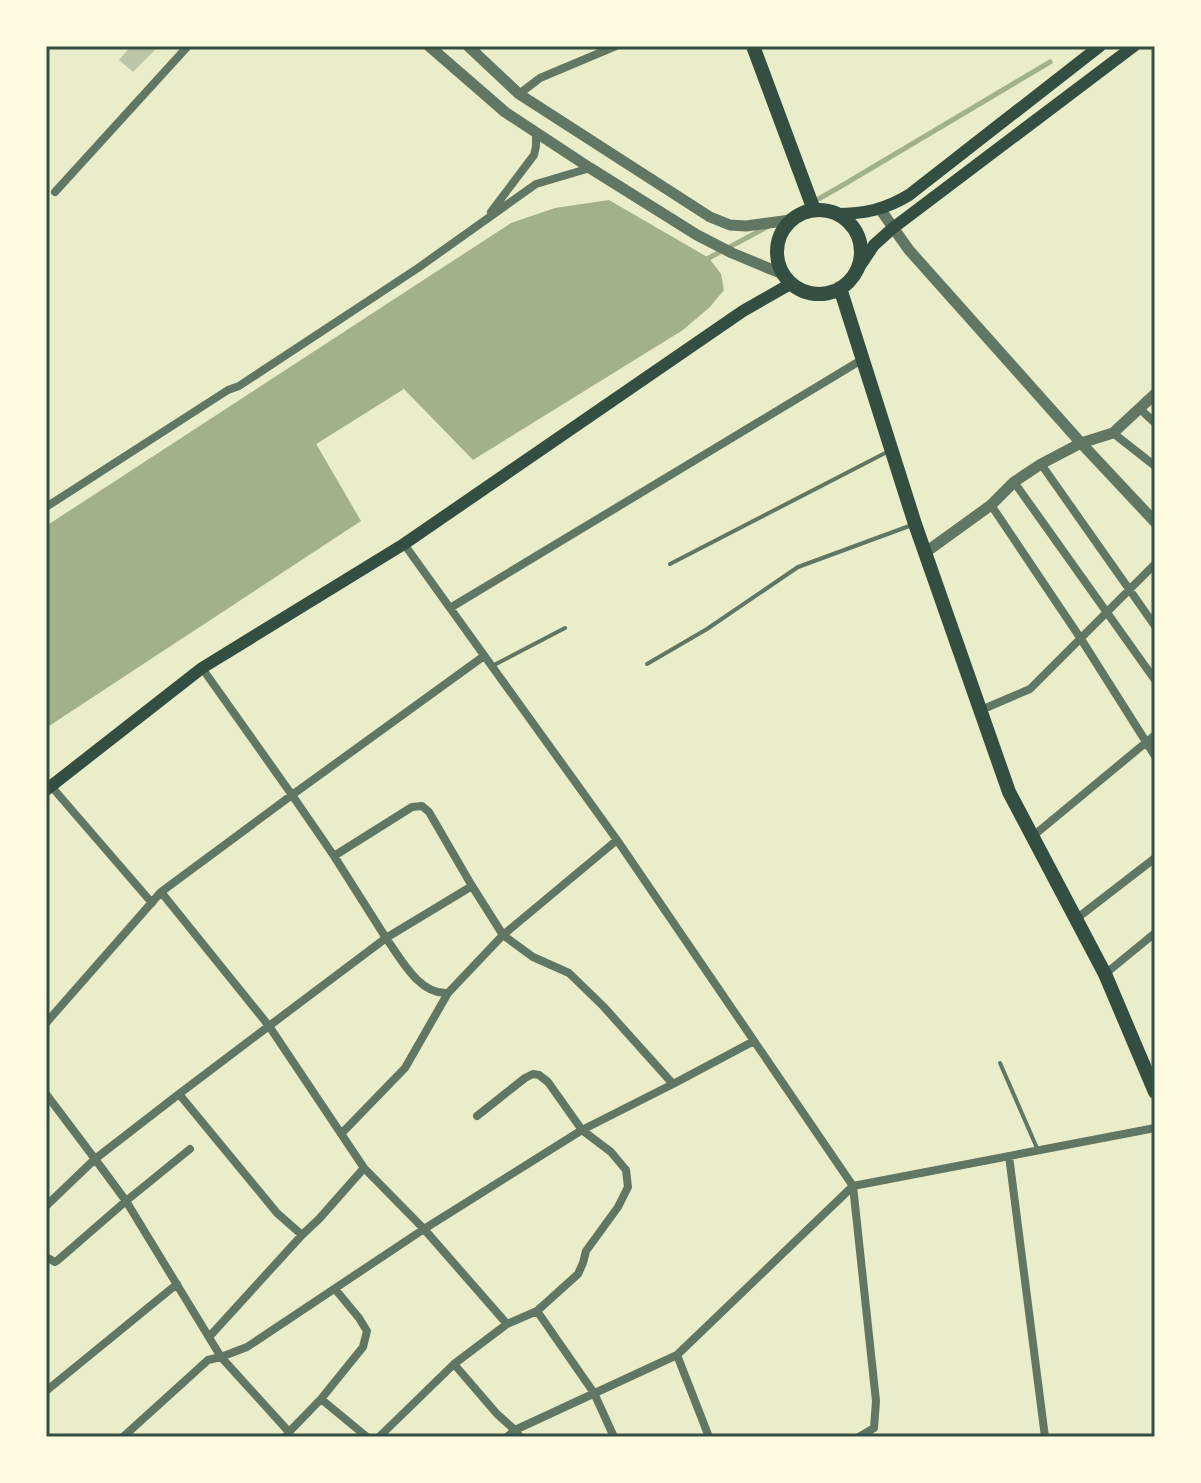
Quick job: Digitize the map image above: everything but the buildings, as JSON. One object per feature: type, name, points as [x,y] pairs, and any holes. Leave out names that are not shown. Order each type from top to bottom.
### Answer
[{"type":"main road","points":[[753,46],[814,210]]},
{"type":"main road","points":[[1100,46],[909,195],[880,209],[859,214],[814,210],[791,220],[778,243],[777,254],[779,265],[788,279],[803,290],[815,293],[840,288],[851,280],[874,245],[893,228],[1134,46]]},
{"type":"main road","points":[[837,214],[855,230],[860,243],[858,269]]},
{"type":"main road","points":[[49,788],[202,668],[404,544],[788,279]]},
{"type":"main road","points":[[840,288],[915,524],[1009,792],[1105,974],[1152,1072],[1155,1092]]},
{"type":"street","points":[[55,192],[188,46]]},
{"type":"street","points":[[429,46],[485,96],[590,168],[697,235],[788,279]]},
{"type":"street","points":[[468,46],[519,94],[710,217],[730,225],[746,226],[791,220]]},
{"type":"street","points":[[519,94],[540,78],[616,46]]},
{"type":"street","points":[[483,222],[534,155],[536,132]]},
{"type":"street","points":[[46,507],[228,390],[239,386],[418,268],[536,184],[590,168]]},
{"type":"street","points":[[880,209],[909,250],[1155,522]]},
{"type":"street","points":[[450,608],[863,359]]},
{"type":"street","points":[[926,552],[1041,464],[1081,443],[1113,433],[1155,394]]},
{"type":"street","points":[[1139,408],[1155,423]]},
{"type":"street","points":[[1113,433],[1155,466]]},
{"type":"street","points":[[1041,464],[1155,626]]},
{"type":"street","points":[[1014,482],[1155,680]]},
{"type":"street","points":[[991,505],[1155,756]]},
{"type":"street","points":[[404,544],[617,840],[853,1186],[876,1401],[874,1428],[859,1437]]},
{"type":"street","points":[[981,710],[1030,689],[1155,564]]},
{"type":"street","points":[[46,1023],[161,892],[484,656]]},
{"type":"street","points":[[202,668],[422,986],[437,994],[448,993]]},
{"type":"street","points":[[1033,836],[1155,735]]},
{"type":"street","points":[[49,788],[152,903]]},
{"type":"street","points":[[334,856],[412,807],[422,806],[429,812],[503,935],[533,957],[569,973],[673,1084]]},
{"type":"street","points":[[341,1134],[405,1068],[448,993],[503,935],[617,840]]},
{"type":"street","points":[[1076,919],[1155,858]]},
{"type":"street","points":[[46,1206],[95,1159],[386,938],[472,886]]},
{"type":"street","points":[[161,892],[269,1026],[364,1168],[424,1229],[507,1324]]},
{"type":"street","points":[[1105,974],[1155,933]]},
{"type":"street","points":[[123,1437],[208,1360],[247,1347],[424,1229],[582,1130],[754,1041]]},
{"type":"street","points":[[379,1437],[454,1364],[507,1324],[537,1311],[578,1274],[586,1251],[618,1207],[628,1187],[626,1170],[611,1152],[582,1130],[548,1082],[539,1075],[525,1078],[477,1116]]},
{"type":"street","points":[[46,1094],[126,1201],[221,1357],[287,1434],[321,1399],[363,1347],[367,1331],[335,1289]]},
{"type":"street","points":[[179,1094],[277,1213],[302,1235]]},
{"type":"street","points":[[507,1437],[677,1355],[853,1186],[1155,1128]]},
{"type":"street","points":[[46,1257],[55,1262],[58,1260],[190,1149]]},
{"type":"street","points":[[1009,1156],[1045,1437]]},
{"type":"street","points":[[209,1337],[364,1168]]},
{"type":"street","points":[[46,1391],[177,1284]]},
{"type":"street","points":[[537,1311],[594,1393],[614,1437]]},
{"type":"street","points":[[677,1355],[709,1437]]},
{"type":"street","points":[[454,1364],[497,1414],[518,1433]]},
{"type":"street","points":[[321,1399],[367,1437]]},
{"type":"lane","points":[[670,564],[891,450]]},
{"type":"lane","points":[[647,664],[707,629],[798,567],[915,524]]},
{"type":"lane","points":[[492,666],[565,628]]},
{"type":"lane","points":[[1000,1063],[1038,1151]]},
{"type":"shaded area","points":[[609,200],[709,258],[721,274],[724,290],[710,307],[683,330],[473,460],[402,387],[315,442],[361,521],[46,728],[46,526],[511,223],[555,208]]},
{"type":"waterway","points":[[787,217],[1050,62]]},
{"type":"waterway","points":[[705,260],[767,227]]},
{"type":"waterway","points":[[315,442],[401,388]]}]
